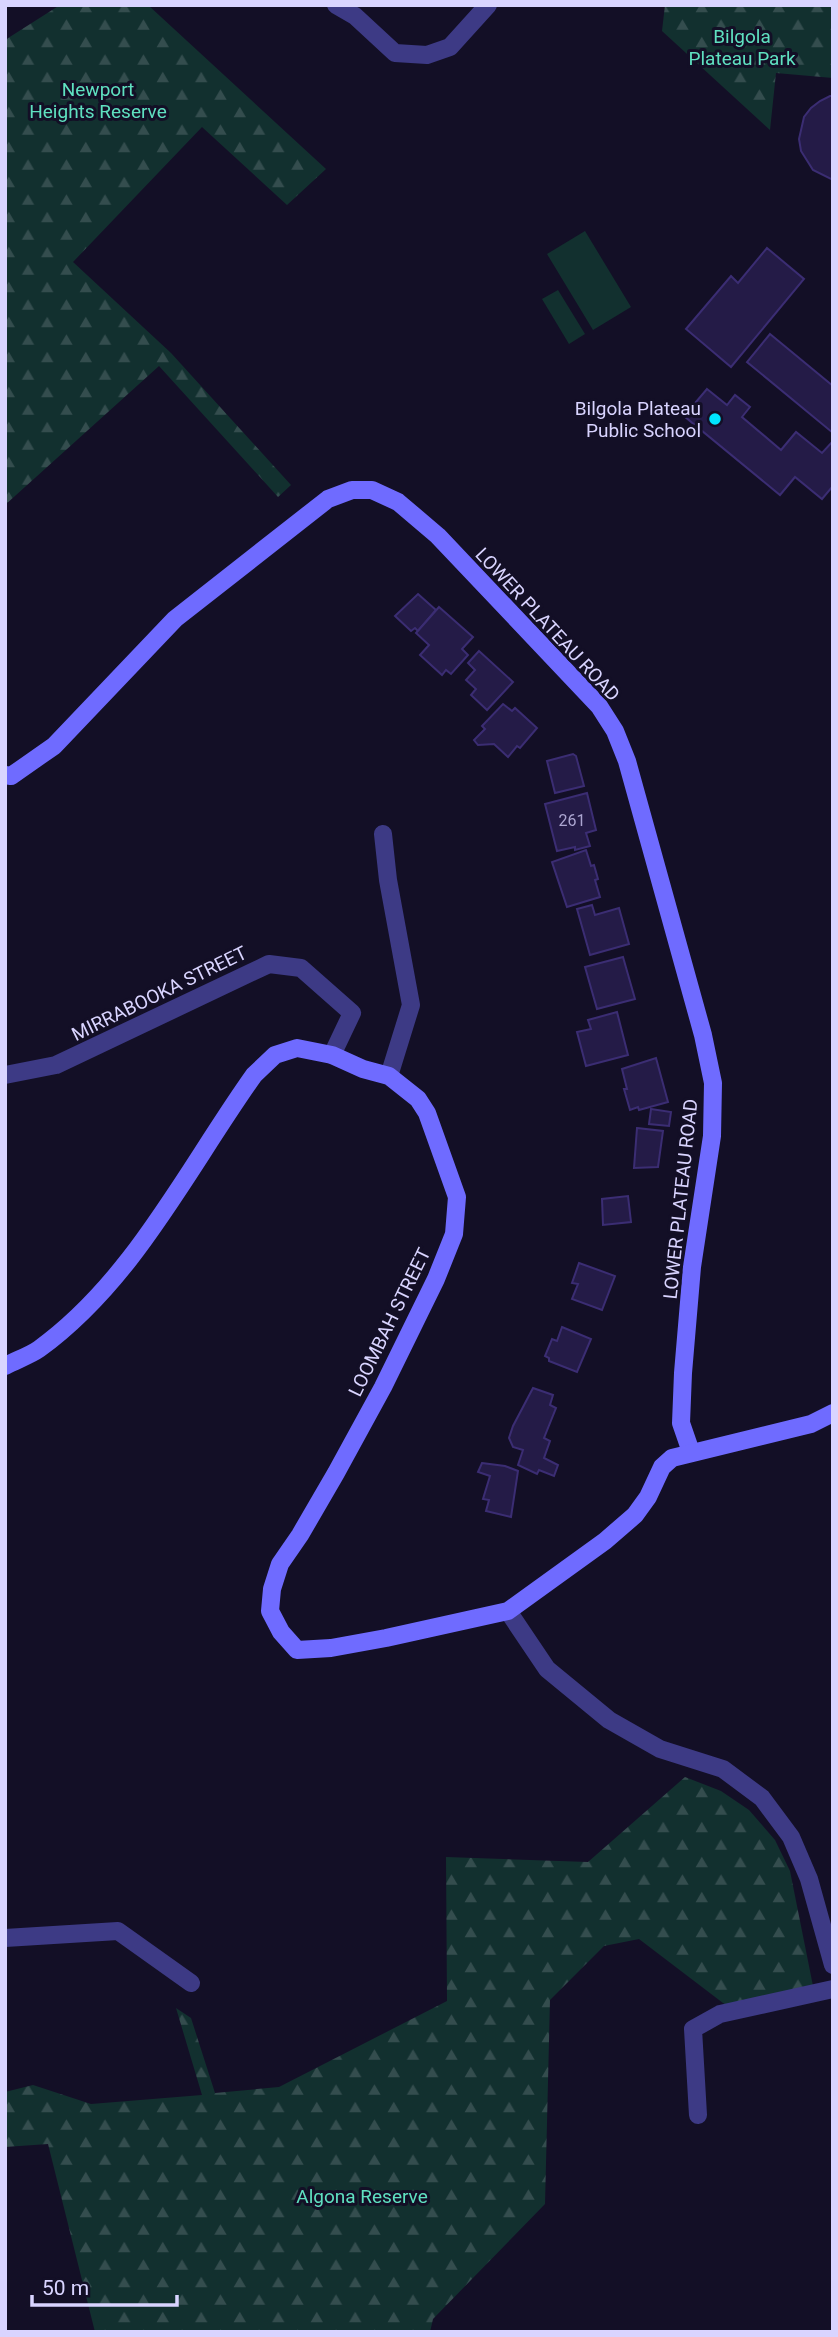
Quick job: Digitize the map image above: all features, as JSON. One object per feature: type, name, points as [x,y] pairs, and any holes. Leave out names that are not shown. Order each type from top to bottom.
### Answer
[{"type":"street","points":[[336,5],[355,16],[395,53],[427,55],[450,47],[488,5]]},
{"type":"street","name":"LOWER PLATEAU ROAD","points":[[5,775],[11,776],[54,746],[175,619],[328,499],[352,490],[372,490],[398,502],[438,537],[599,706],[615,731],[627,761],[704,1035],[713,1083],[712,1136],[692,1267],[683,1373],[681,1423],[691,1452]]},
{"type":"street","points":[[383,834],[388,880],[411,1005],[389,1076]]},
{"type":"street","name":"MIRRABOOKA STREET","points":[[5,1075],[57,1065],[269,964],[301,968],[352,1013],[332,1055]]},
{"type":"street","name":"LOOMBAH STREET","points":[[5,1366],[37,1350],[89,1306],[149,1234],[254,1075],[275,1055],[297,1048],[332,1055],[363,1069],[389,1076],[418,1099],[427,1113],[457,1197],[454,1234],[436,1279],[383,1387],[300,1535],[280,1564],[272,1589],[270,1611],[281,1632],[297,1650],[331,1648],[386,1638],[509,1611],[635,1515],[648,1497],[662,1467],[672,1458],[811,1424],[833,1413]]},
{"type":"street","points":[[509,1611],[547,1669],[609,1720],[660,1749],[723,1769],[762,1798],[790,1838],[809,1879],[833,1965]]},
{"type":"street","points":[[5,1938],[118,1931],[191,1983]]},
{"type":"street","points":[[698,2115],[693,2029],[720,2014],[833,1989]]},
{"type":"green space","name":"Newport Heights Reserve","points":[[60,5],[148,5],[326,169],[287,205],[202,127],[73,262],[171,353],[291,485],[278,497],[159,366],[5,505],[5,40]]},
{"type":"green space","name":"Bilgola Plateau Park","points":[[665,5],[833,5],[833,78],[776,73],[770,130],[662,31]]},
{"type":"green space","points":[[585,231],[631,307],[593,330],[547,254]]},
{"type":"green space","points":[[558,290],[585,334],[569,344],[542,299]]},
{"type":"green space","name":"Algona Reserve","points":[[685,1777],[721,1791],[749,1810],[775,1840],[790,1871],[813,1986],[743,2015],[723,2003],[639,1939],[604,1946],[550,2000],[545,2204],[433,2319],[430,2332],[95,2332],[48,2144],[5,2147],[5,2092],[33,2085],[91,2104],[202,2095],[176,2008],[191,2018],[215,2093],[279,2087],[447,2001],[446,1857],[588,1862]]},
{"type":"building","points":[[833,96],[833,180],[813,170],[801,151],[799,139],[804,117],[811,108]]},
{"type":"building","points":[[767,248],[804,279],[731,367],[686,329],[731,276],[738,283]]},
{"type":"building","points":[[770,334],[833,386],[833,433],[747,362]]},
{"type":"building","points":[[707,389],[727,405],[735,395],[750,407],[742,417],[781,450],[796,432],[822,453],[833,441],[833,486],[822,499],[795,477],[780,495],[684,416]]},
{"type":"building","points":[[418,594],[436,610],[418,631],[415,628],[411,631],[395,616]]},
{"type":"building","points":[[439,607],[473,637],[462,649],[468,655],[451,674],[446,670],[442,675],[420,655],[429,645],[416,633]]},
{"type":"building","points":[[479,651],[513,682],[487,710],[471,695],[476,689],[466,680],[475,670],[468,663]]},
{"type":"building","points":[[503,704],[512,711],[515,708],[537,728],[520,748],[517,746],[508,757],[494,744],[478,745],[474,740],[485,729],[482,726]]},
{"type":"building","points":[[573,754],[576,756],[584,786],[555,793],[547,761]]},
{"type":"building","points":[[587,793],[596,830],[586,833],[590,846],[557,851],[545,804]]},
{"type":"building","points":[[586,850],[591,866],[594,865],[600,897],[567,907],[552,862]]},
{"type":"building","points":[[592,905],[595,915],[619,908],[629,944],[590,955],[577,909]]},
{"type":"building","points":[[623,957],[635,999],[597,1009],[585,967]]},
{"type":"building","points":[[617,1012],[628,1055],[586,1066],[577,1032],[591,1029],[588,1020]]},
{"type":"building","points":[[656,1058],[668,1102],[630,1110],[622,1069]]},
{"type":"building","points":[[651,1109],[671,1112],[669,1126],[649,1124]]},
{"type":"building","points":[[637,1128],[663,1131],[658,1167],[634,1168]]},
{"type":"building","points":[[628,1196],[631,1222],[603,1225],[602,1199]]},
{"type":"building","points":[[579,1263],[615,1276],[602,1310],[572,1299],[578,1284],[572,1283]]},
{"type":"building","points":[[562,1327],[591,1339],[577,1372],[549,1361],[545,1356],[552,1339],[557,1341]]},
{"type":"building","points":[[533,1388],[553,1395],[550,1405],[556,1408],[544,1438],[550,1441],[544,1458],[558,1465],[554,1476],[539,1470],[537,1474],[518,1465],[523,1450],[513,1447],[509,1438]]},
{"type":"building","points":[[482,1463],[518,1471],[511,1517],[486,1511],[489,1500],[483,1499],[490,1476],[478,1472]]},
{"type":"place","name":"Bilgola Plateau Public School","points":[[715,419]]}]
